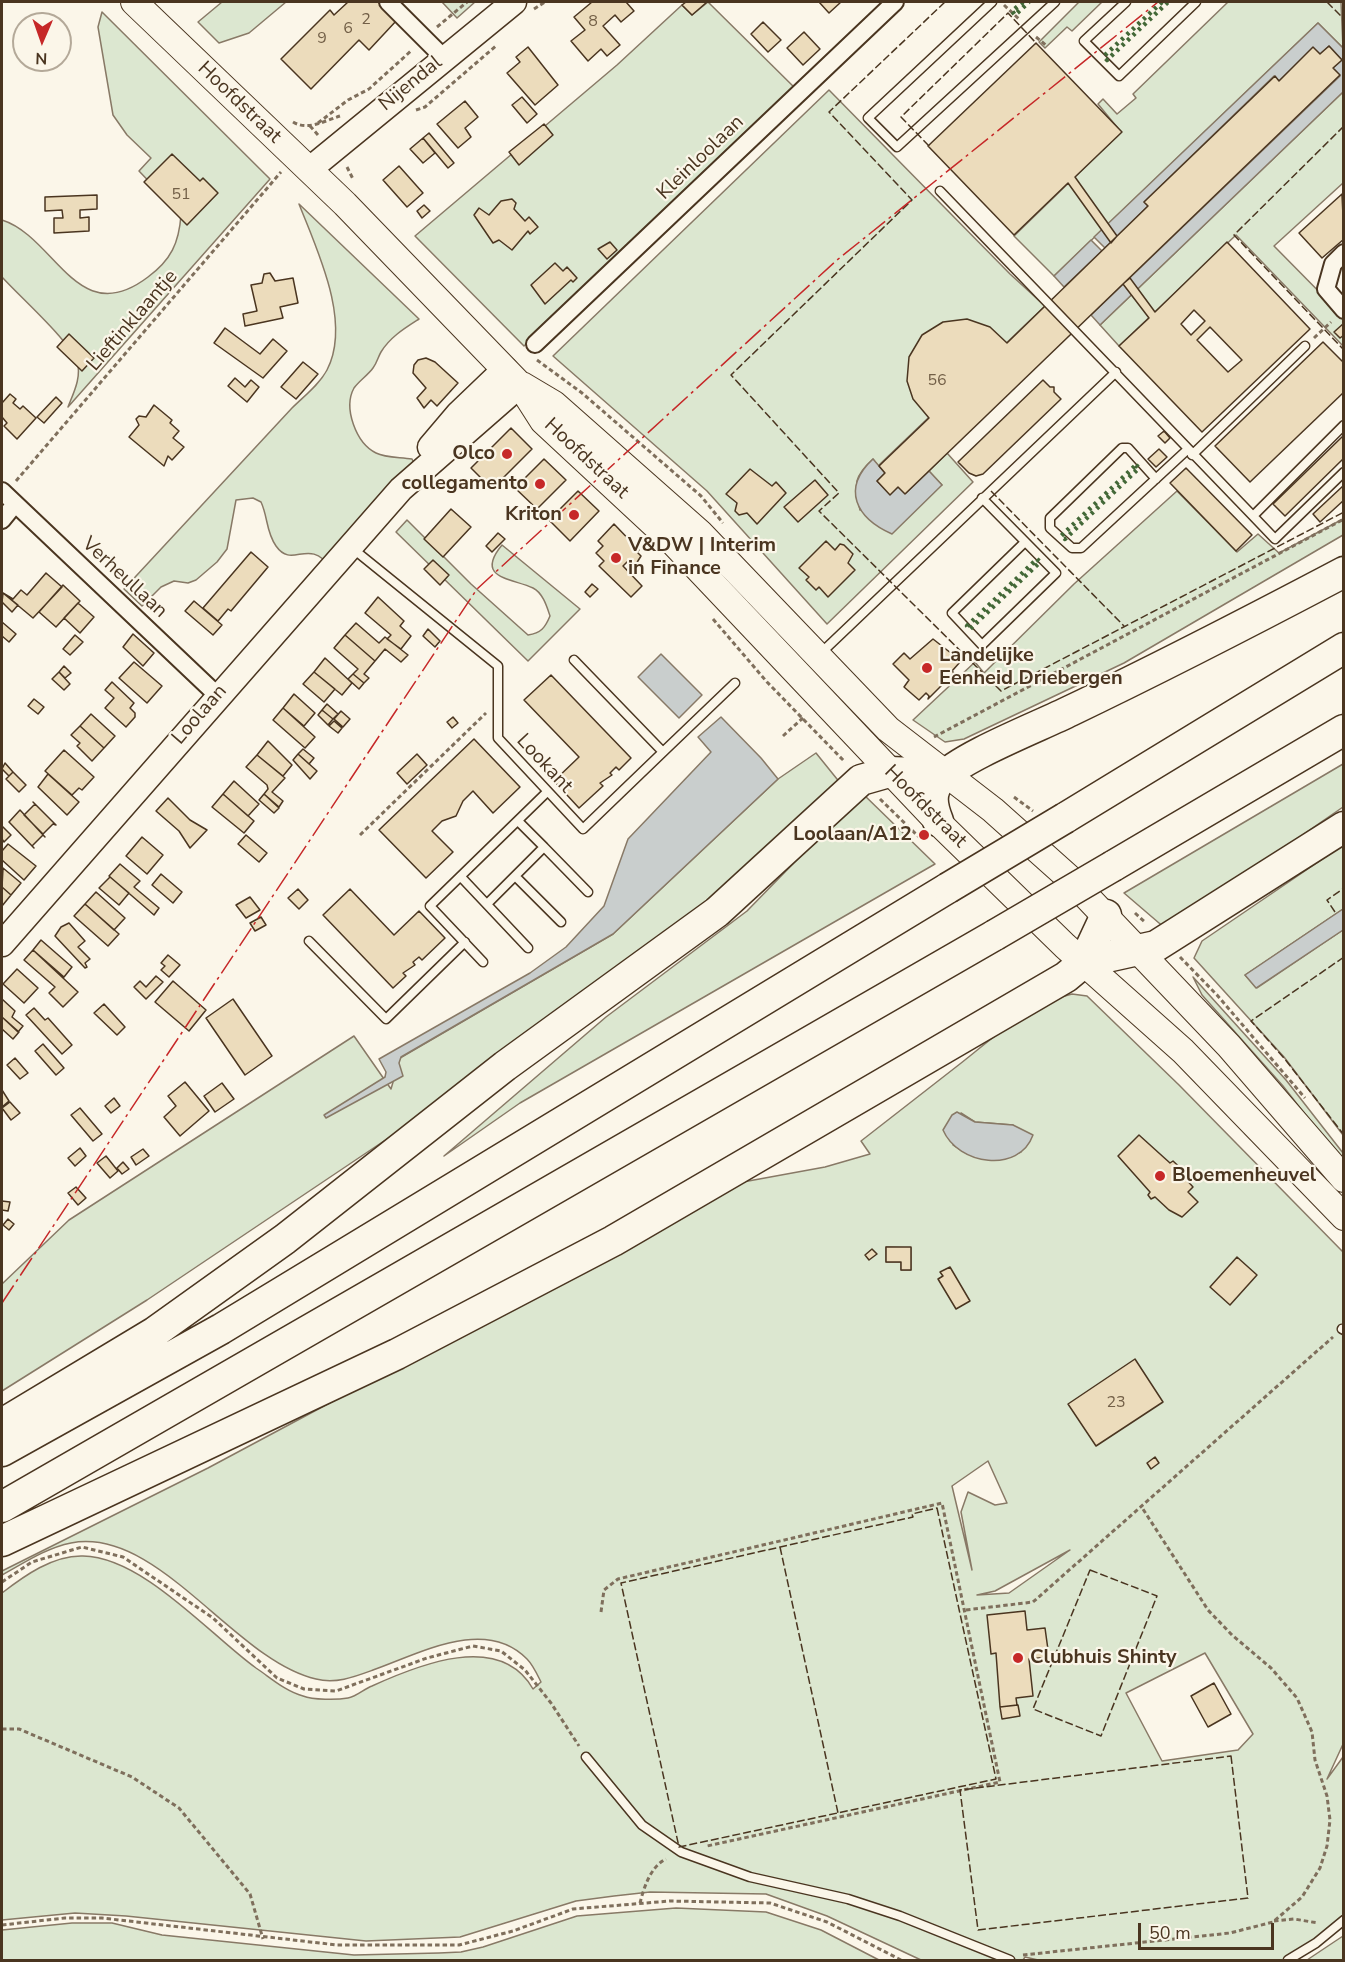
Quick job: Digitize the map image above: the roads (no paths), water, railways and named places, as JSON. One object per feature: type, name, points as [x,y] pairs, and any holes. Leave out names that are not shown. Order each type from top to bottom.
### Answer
[{"type":"highway","points":[[938,821],[932,798],[939,780],[945,774],[994,747],[1191,652],[1344,572]]},
{"type":"highway","points":[[2,1451],[221,1329],[1344,648]]},
{"type":"highway","points":[[2,1507],[995,935],[1344,730]]},
{"type":"highway","points":[[2,1424],[155,1332],[285,1239],[505,1066],[717,912],[875,769],[945,774]]},
{"type":"highway","points":[[1084,962],[1141,952],[1156,946],[1194,925],[1344,827]]},
{"type":"highway","points":[[2,1541],[397,1354],[613,1241],[1066,977],[1084,962],[1106,915]]},
{"type":"main road","name":"Hoofdstraat","points":[[134,2],[310,169],[513,377],[554,404],[700,533],[765,598],[875,769],[938,821],[1084,962],[1184,1051],[1344,1217]]},
{"type":"main road","name":"Hoofdstraat","points":[[808,665],[1028,839],[1106,915],[1229,1046],[1344,1179]]},
{"type":"street","points":[[388,2],[444,58]]},
{"type":"street","name":"Nijendal","points":[[310,169],[514,2]]},
{"type":"street","name":"Kleinloolaan","points":[[532,350],[895,2]]},
{"type":"street","points":[[1344,252],[1333,264],[1326,288],[1344,310]]},
{"type":"street","name":"Loolaan","points":[[2,944],[217,695],[401,489],[438,437],[513,377]]},
{"type":"street","points":[[2,520],[7,496]]},
{"type":"street","name":"Verheullaan","points":[[7,496],[217,695]]},
{"type":"lane","points":[[992,2],[868,118],[897,147],[1055,2]]},
{"type":"lane","points":[[1126,2],[1084,41],[1119,76],[1196,2]]},
{"type":"lane","points":[[940,191],[1275,539],[1344,472]]},
{"type":"lane","points":[[1156,479],[1128,448],[1122,448],[1050,518],[1050,528],[1072,548],[1081,548],[1305,346]]},
{"type":"lane","points":[[808,665],[1116,372]]},
{"type":"lane","points":[[1253,516],[1344,425]]},
{"type":"lane","points":[[982,498],[1026,542],[1056,573],[982,645],[952,613],[1026,542]]},
{"type":"lane","name":"Lookant","points":[[349,545],[498,666],[498,738],[584,829],[663,752]]},
{"type":"lane","points":[[574,660],[663,752],[735,683]]},
{"type":"lane","points":[[483,962],[430,906],[548,792]]},
{"type":"lane","points":[[518,821],[588,892]]},
{"type":"lane","points":[[487,904],[544,847]]},
{"type":"lane","points":[[515,876],[561,922]]},
{"type":"lane","points":[[461,877],[528,948]]},
{"type":"lane","points":[[309,941],[386,1019],[465,942]]},
{"type":"lane","points":[[586,1757],[642,1825],[681,1852],[750,1876],[848,1899],[950,1934],[1007,1959]]},
{"type":"lane","points":[[1288,1960],[1316,1943],[1344,1920]]},
{"type":"place","name":"Olco","points":[[507,454]]},
{"type":"place","name":"collegamento","points":[[540,484]]},
{"type":"place","name":"Kriton","points":[[574,515]]},
{"type":"place","name":"V&DW | Interim in Finance","points":[[616,558]]},
{"type":"place","name":"Landelijke Eenheid Driebergen","points":[[927,668]]},
{"type":"place","name":"Loolaan/A12","points":[[924,835]]},
{"type":"place","name":"Bloemenheuvel","points":[[1160,1176]]},
{"type":"place","name":"Clubhuis Shinty","points":[[1018,1658]]}]
